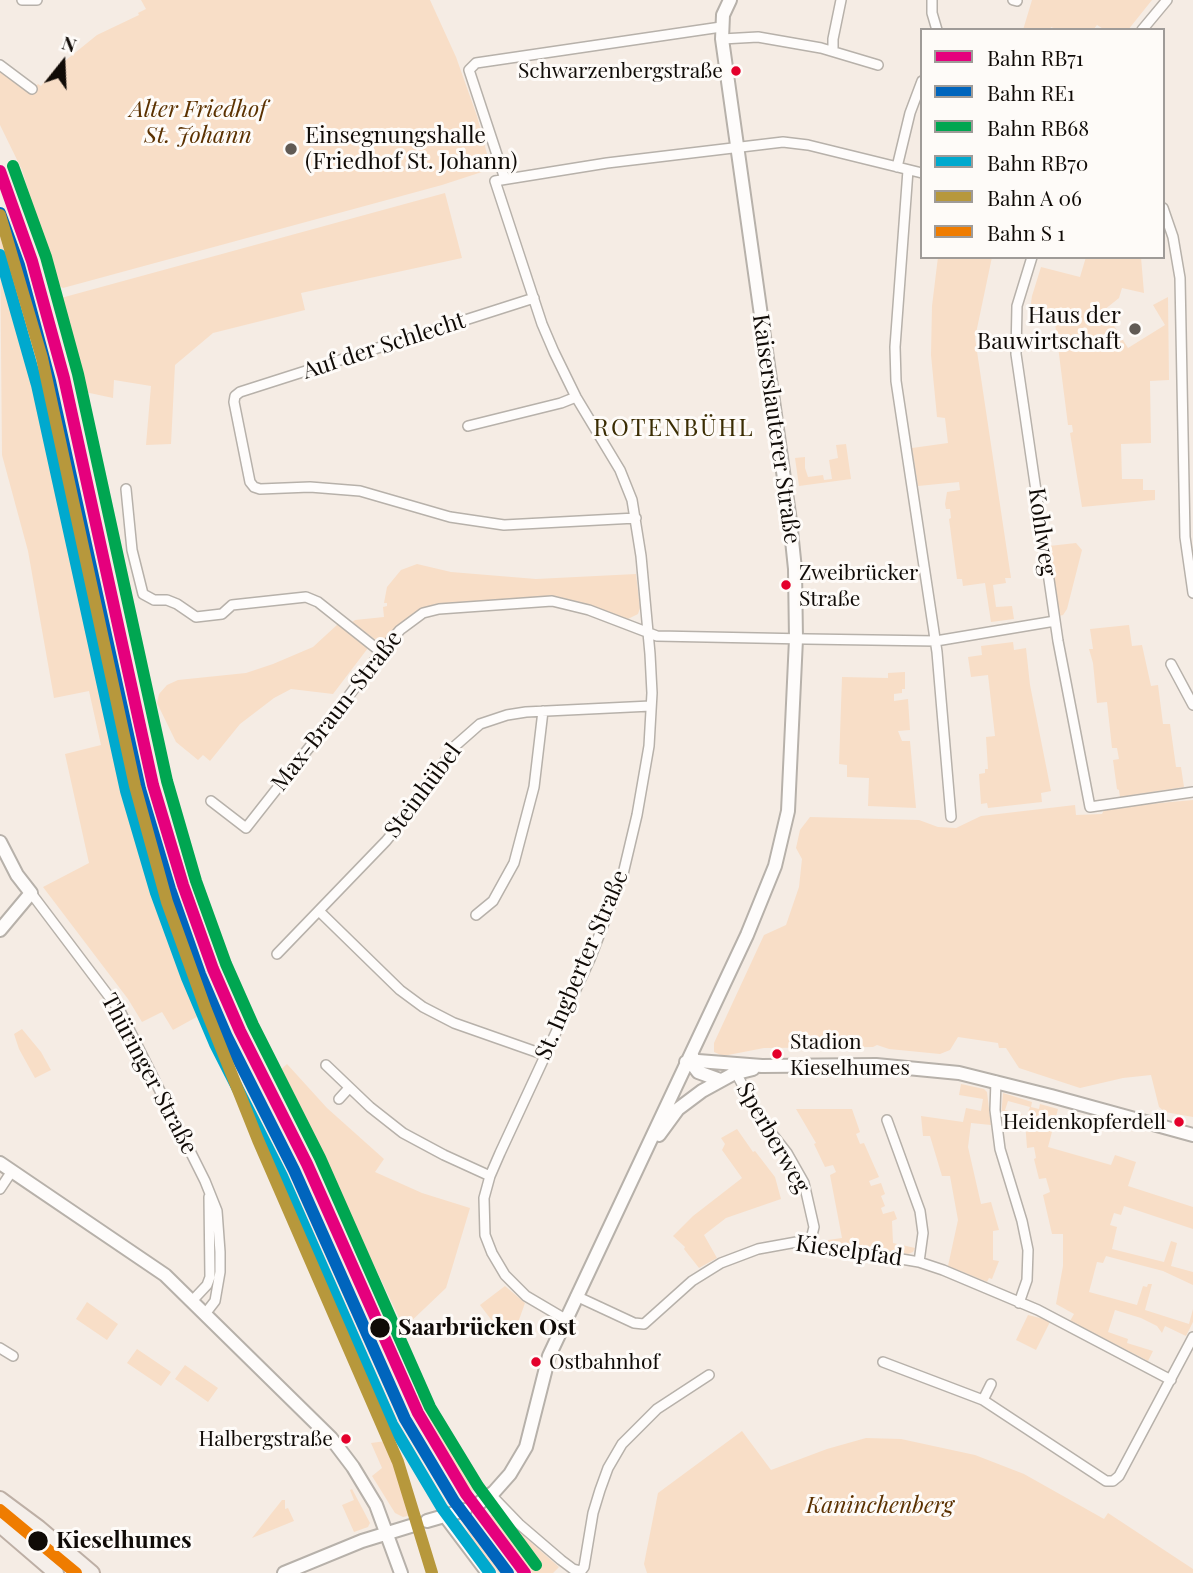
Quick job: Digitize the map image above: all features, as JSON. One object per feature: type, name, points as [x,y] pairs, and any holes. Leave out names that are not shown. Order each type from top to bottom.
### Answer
[{"type":"main road","points":[[0,1499],[92,1573]]},
{"type":"main road","points":[[0,1525],[56,1573]]},
{"type":"street","points":[[22,0],[37,0]]},
{"type":"street","name":"Kaiserslauterer Straße","points":[[478,1504],[491,1495],[515,1468],[526,1447],[547,1361],[747,935],[766,889],[788,811],[796,639],[794,569],[790,521],[721,33],[730,0]]},
{"type":"street","points":[[833,51],[841,0]]},
{"type":"street","points":[[932,0],[936,28]]},
{"type":"street","points":[[1144,28],[1167,0]]},
{"type":"street","points":[[721,33],[833,51],[878,65]]},
{"type":"street","name":"St. Ingberter Straße","points":[[565,1319],[526,1296],[509,1281],[492,1254],[484,1226],[484,1198],[490,1176],[597,942],[623,874],[647,764],[651,706],[650,654],[636,518],[620,470],[576,397],[554,352],[534,298],[469,70],[477,63],[721,33]]},
{"type":"street","points":[[0,65],[32,89]]},
{"type":"street","points":[[897,167],[910,113],[920,86]]},
{"type":"street","points":[[500,180],[736,148],[795,143],[920,173]]},
{"type":"street","points":[[908,170],[895,364],[936,641],[951,817]]},
{"type":"street","points":[[1165,214],[1173,237],[1180,278],[1185,537],[1193,593]]},
{"type":"street","name":"Kohlweg","points":[[1031,259],[1017,306],[1015,337],[1055,621],[1090,807],[1193,792]]},
{"type":"street","name":"Auf der Schlecht","points":[[534,298],[249,389],[235,396],[250,482],[260,489],[348,489],[450,517],[504,525],[636,518]]},
{"type":"street","points":[[468,426],[576,397]]},
{"type":"street","points":[[126,489],[132,550],[143,593],[155,600],[167,600],[177,604],[196,617],[222,614],[232,606],[306,597],[318,603],[381,652]]},
{"type":"street","name":"Max-Braun-Straße","points":[[211,801],[246,828],[381,652],[400,630],[423,613],[470,606],[552,601],[589,610],[647,632]]},
{"type":"street","points":[[647,632],[657,636],[936,641],[1055,621]]},
{"type":"street","points":[[1171,664],[1193,705]]},
{"type":"street","name":"Steinhübel","points":[[278,954],[397,829],[455,746],[468,733],[493,719],[543,711],[651,706]]},
{"type":"street","points":[[476,915],[493,901],[514,863],[534,787],[543,711]]},
{"type":"street","points":[[0,842],[17,875],[31,893],[0,930]]},
{"type":"street","name":"Thüringer Straße","points":[[31,893],[120,1011],[158,1083],[209,1192],[216,1211],[220,1272],[215,1301],[205,1314]]},
{"type":"street","points":[[319,911],[400,990],[423,1007],[454,1023],[545,1055]]},
{"type":"street","points":[[698,1037],[713,1062]]},
{"type":"street","points":[[690,1058],[762,1066],[876,1065],[928,1069],[996,1081],[1193,1135]]},
{"type":"street","points":[[690,1058],[698,1072],[720,1080]]},
{"type":"street","points":[[326,1065],[403,1133],[490,1176]]},
{"type":"street","points":[[645,1150],[655,1142],[678,1109],[720,1080],[762,1066]]},
{"type":"street","name":"Sperberweg","points":[[736,1073],[762,1121],[787,1153],[804,1183],[814,1227],[810,1244]]},
{"type":"street","points":[[996,1081],[995,1110],[1000,1149],[1026,1236],[1027,1280],[1019,1303],[1038,1310],[1171,1380]]},
{"type":"street","points":[[339,1099],[349,1088]]},
{"type":"street","points":[[887,1120],[920,1211],[923,1233],[919,1262]]},
{"type":"street","points":[[0,1163],[160,1271],[336,1444],[362,1480],[381,1514],[401,1573]]},
{"type":"street","points":[[0,1189],[12,1171]]},
{"type":"street","name":"Thüringer Straße","points":[[192,1301],[207,1285],[210,1277],[209,1192]]},
{"type":"street","name":"Kieselpfad","points":[[576,1296],[644,1324],[692,1282],[721,1263],[794,1240],[832,1252],[860,1252],[919,1262],[1019,1303]]},
{"type":"street","points":[[883,1362],[983,1400],[1106,1481],[1113,1481],[1119,1476],[1193,1337]]},
{"type":"street","points":[[0,1348],[13,1356]]},
{"type":"street","points":[[491,1495],[519,1524],[561,1560],[573,1569],[581,1571],[600,1490],[608,1468],[622,1444],[657,1409],[709,1375]]},
{"type":"street","points":[[983,1400],[991,1384]]},
{"type":"street","points":[[284,1573],[388,1532],[465,1510]]},
{"type":"street","points":[[445,1516],[488,1573]]},
{"type":"green space","name":"Alter Friedhof St. Johann","points":[[141,0],[430,0],[456,57],[477,116],[491,169],[442,185],[63,288],[56,284],[22,170],[0,125],[0,69],[29,91],[38,84],[41,86],[55,69],[97,35],[146,9]]},
{"type":"green space","points":[[1032,0],[1152,0],[1130,28],[1102,28],[1097,25],[1095,28],[1024,28]]},
{"type":"green space","points":[[445,193],[462,258],[301,293],[305,310],[213,333],[175,365],[171,444],[146,445],[151,386],[114,380],[113,398],[85,392],[61,298]]},
{"type":"green space","points":[[0,236],[51,421],[148,858],[172,935],[202,1014],[173,1030],[162,1012],[142,1022],[128,999],[43,887],[89,863],[65,754],[101,745],[89,691],[54,698],[28,551],[2,455]]},
{"type":"green space","points":[[938,259],[992,259],[975,338],[1011,578],[1005,578],[1006,583],[993,585],[996,607],[1012,606],[1014,619],[991,622],[985,583],[963,586],[962,579],[957,579],[950,509],[946,509],[945,504],[947,492],[960,490],[959,482],[918,486],[912,448],[948,443],[945,418],[937,417],[931,355],[932,306]]},
{"type":"green space","points":[[1085,259],[1141,259],[1144,293],[1122,288],[1119,298],[1104,310],[1128,348],[1165,325],[1153,305],[1168,297],[1169,380],[1150,381],[1151,443],[1121,444],[1122,479],[1143,479],[1143,490],[1155,490],[1155,500],[1082,507],[1054,315],[1029,317],[1041,267],[1080,277]]},
{"type":"green space","points":[[846,444],[851,479],[799,486],[795,458],[805,457],[808,477],[823,475],[824,480],[832,479],[829,460],[838,458],[836,445]]},
{"type":"green space","points":[[1076,543],[1082,550],[1067,609],[1059,616],[1049,546]]},
{"type":"green space","points":[[417,564],[451,572],[536,579],[636,574],[640,608],[638,614],[628,619],[556,596],[435,604],[421,609],[397,627],[387,639],[379,642],[351,623],[355,620],[384,617],[387,587],[401,570]]},
{"type":"green space","points":[[338,624],[368,648],[333,694],[291,689],[274,698],[240,724],[210,761],[203,755],[198,760],[176,742],[157,703],[159,694],[167,685],[178,680],[246,673],[273,664],[313,647]]},
{"type":"green space","points":[[1129,625],[1132,646],[1142,645],[1151,686],[1158,685],[1163,724],[1170,724],[1176,767],[1181,767],[1184,787],[1120,797],[1113,760],[1119,759],[1117,748],[1112,748],[1107,702],[1097,703],[1089,649],[1093,649],[1090,629]]},
{"type":"green space","points":[[1013,642],[1014,650],[1026,648],[1030,685],[1051,791],[1041,793],[1042,802],[988,808],[987,803],[981,804],[979,774],[988,769],[986,737],[995,736],[988,675],[971,677],[968,657],[982,655],[981,646]]},
{"type":"green space","points":[[905,672],[905,689],[902,689],[902,693],[894,694],[894,701],[908,699],[910,730],[898,731],[902,741],[910,741],[916,808],[868,806],[869,778],[847,777],[847,765],[839,764],[842,677],[888,678],[888,673]]},
{"type":"green space","name":"Stadion Kieselhumes","points":[[1193,800],[1193,1117],[1165,1112],[1159,1107],[1151,1075],[1080,1088],[1019,1068],[1006,1048],[999,1048],[998,1043],[958,1037],[950,1050],[940,1054],[889,1049],[877,1045],[764,1048],[723,1056],[714,1052],[714,1043],[764,935],[786,925],[799,887],[802,859],[796,848],[800,830],[810,817],[919,820],[938,827],[956,828],[981,816],[1075,805],[1076,815],[1102,814],[1105,808]]},
{"type":"green space","points":[[22,1029],[41,1052],[51,1070],[35,1078],[14,1034]]},
{"type":"green space","points":[[287,1064],[327,1108],[384,1159],[375,1172],[422,1193],[470,1208],[446,1288],[404,1328],[340,1194],[275,1075]]},
{"type":"green space","points":[[961,1084],[987,1092],[991,1125],[971,1123],[968,1147],[981,1204],[991,1202],[999,1230],[993,1231],[993,1260],[999,1261],[992,1279],[989,1278],[987,1282],[948,1266],[958,1220],[950,1176],[942,1176],[930,1136],[923,1136],[921,1116],[963,1122],[966,1108],[981,1111],[983,1099],[959,1095]]},
{"type":"green space","points":[[1003,1093],[1032,1102],[1031,1107],[1039,1109],[1040,1104],[1058,1109],[1048,1147],[1111,1165],[1115,1155],[1136,1162],[1128,1186],[1193,1207],[1193,1229],[1124,1206],[1121,1215],[1114,1213],[1110,1225],[1117,1227],[1112,1249],[1164,1262],[1171,1241],[1177,1243],[1171,1266],[1193,1272],[1193,1285],[1163,1271],[1106,1256],[1103,1263],[1097,1262],[1089,1292],[1137,1305],[1143,1286],[1152,1284],[1145,1310],[1189,1324],[1193,1309],[1193,1322],[1186,1336],[1165,1326],[1162,1333],[1157,1326],[1141,1318],[1115,1310],[1108,1332],[1128,1339],[1127,1343],[1153,1351],[1148,1361],[1070,1321],[1074,1314],[1056,1304],[1063,1266],[1063,1234],[1052,1234],[1043,1195],[1050,1192],[1046,1178],[1039,1179],[1034,1147],[1027,1148],[1025,1121],[1030,1107],[1008,1101],[1005,1110],[1023,1115],[1022,1119],[1001,1118]]},
{"type":"green space","points":[[796,1109],[852,1109],[860,1132],[856,1134],[860,1144],[864,1143],[879,1177],[869,1181],[871,1186],[881,1183],[885,1194],[881,1196],[885,1206],[881,1208],[883,1214],[894,1211],[897,1219],[892,1221],[893,1243],[915,1248],[913,1252],[908,1254],[861,1246],[828,1244],[828,1240],[842,1238],[830,1175],[836,1172],[833,1165],[825,1167],[814,1144],[816,1143]]},
{"type":"green space","points":[[737,1129],[775,1177],[781,1199],[726,1218],[704,1235],[717,1258],[699,1268],[685,1247],[673,1236],[693,1216],[742,1178],[722,1150],[725,1144],[721,1138]]},
{"type":"green space","points":[[505,1286],[525,1303],[515,1331],[502,1322],[496,1326],[480,1305]]},
{"type":"green space","points":[[87,1302],[118,1324],[107,1340],[76,1319]]},
{"type":"green space","points":[[1028,1315],[1040,1318],[1042,1315],[1051,1320],[1036,1350],[1016,1340]]},
{"type":"green space","points":[[137,1349],[171,1372],[161,1386],[127,1363]]},
{"type":"green space","points":[[185,1365],[218,1388],[208,1402],[175,1379]]},
{"type":"green space","points":[[423,1394],[426,1403],[434,1405],[476,1487],[470,1493],[417,1396]]},
{"type":"green space","name":"Kaninchenberg","points":[[742,1431],[771,1470],[866,1438],[901,1439],[975,1455],[1024,1474],[1104,1519],[1108,1513],[1193,1569],[1193,1573],[647,1573],[644,1564],[658,1493]]},
{"type":"green space","points":[[386,1441],[412,1515],[403,1517],[395,1513],[372,1476],[382,1468],[371,1443]]},
{"type":"green space","points":[[352,1489],[370,1523],[368,1527],[354,1532],[342,1505],[354,1500],[350,1490]]},
{"type":"green space","points":[[282,1500],[285,1500],[285,1509],[288,1508],[294,1521],[252,1538]]},
{"type":"green space","points":[[486,1515],[500,1515],[559,1567],[553,1573],[532,1573]]},
{"type":"green space","points":[[474,1521],[514,1573],[499,1573],[470,1536],[467,1529]]},
{"type":"rail line","name":"RB68","points":[[13,166],[46,257],[78,374],[167,781],[196,881],[226,964],[253,1025],[320,1158],[430,1407],[478,1486],[536,1565]]},
{"type":"rail line","name":"RB71","points":[[0,171],[32,261],[64,378],[153,785],[183,885],[213,969],[240,1031],[307,1164],[418,1413],[466,1494],[525,1573]]},
{"type":"rail line","name":"RE1","points":[[0,213],[19,265],[50,381],[140,789],[170,889],[200,974],[227,1037],[294,1170],[405,1419],[454,1501],[508,1573]]},
{"type":"rail line","name":"RB70","points":[[0,255],[37,385],[126,791],[156,893],[187,978],[215,1044],[282,1176],[392,1424],[442,1508],[490,1573]]},
{"type":"transit line","points":[[0,215],[42,358],[135,786],[167,902],[206,1010],[258,1140],[398,1462],[432,1573]]},
{"type":"transit line","points":[[0,1510],[76,1573]]},
{"type":"place","name":"Schwarzenbergstraße","points":[[736,71]]},
{"type":"place","name":"Einsegnungshalle (Friedhof St. Johann)","points":[[291,149]]},
{"type":"place","name":"Haus der Bauwirtschaft","points":[[1135,329]]},
{"type":"place","name":"Zweibrücker Straße","points":[[786,585]]},
{"type":"place","name":"Stadion Kieselhumes","points":[[777,1054]]},
{"type":"place","name":"Heidenkopferdell","points":[[1179,1122]]},
{"type":"place","name":"Saarbrücken Ost","points":[[380,1328]]},
{"type":"place","name":"Ostbahnhof","points":[[536,1362]]},
{"type":"place","name":"Halbergstraße","points":[[346,1439]]},
{"type":"place","name":"Kieselhumes","points":[[38,1541]]},
{"type":"district","name":"ROTENBÜHL","points":[[674,429]]}]
